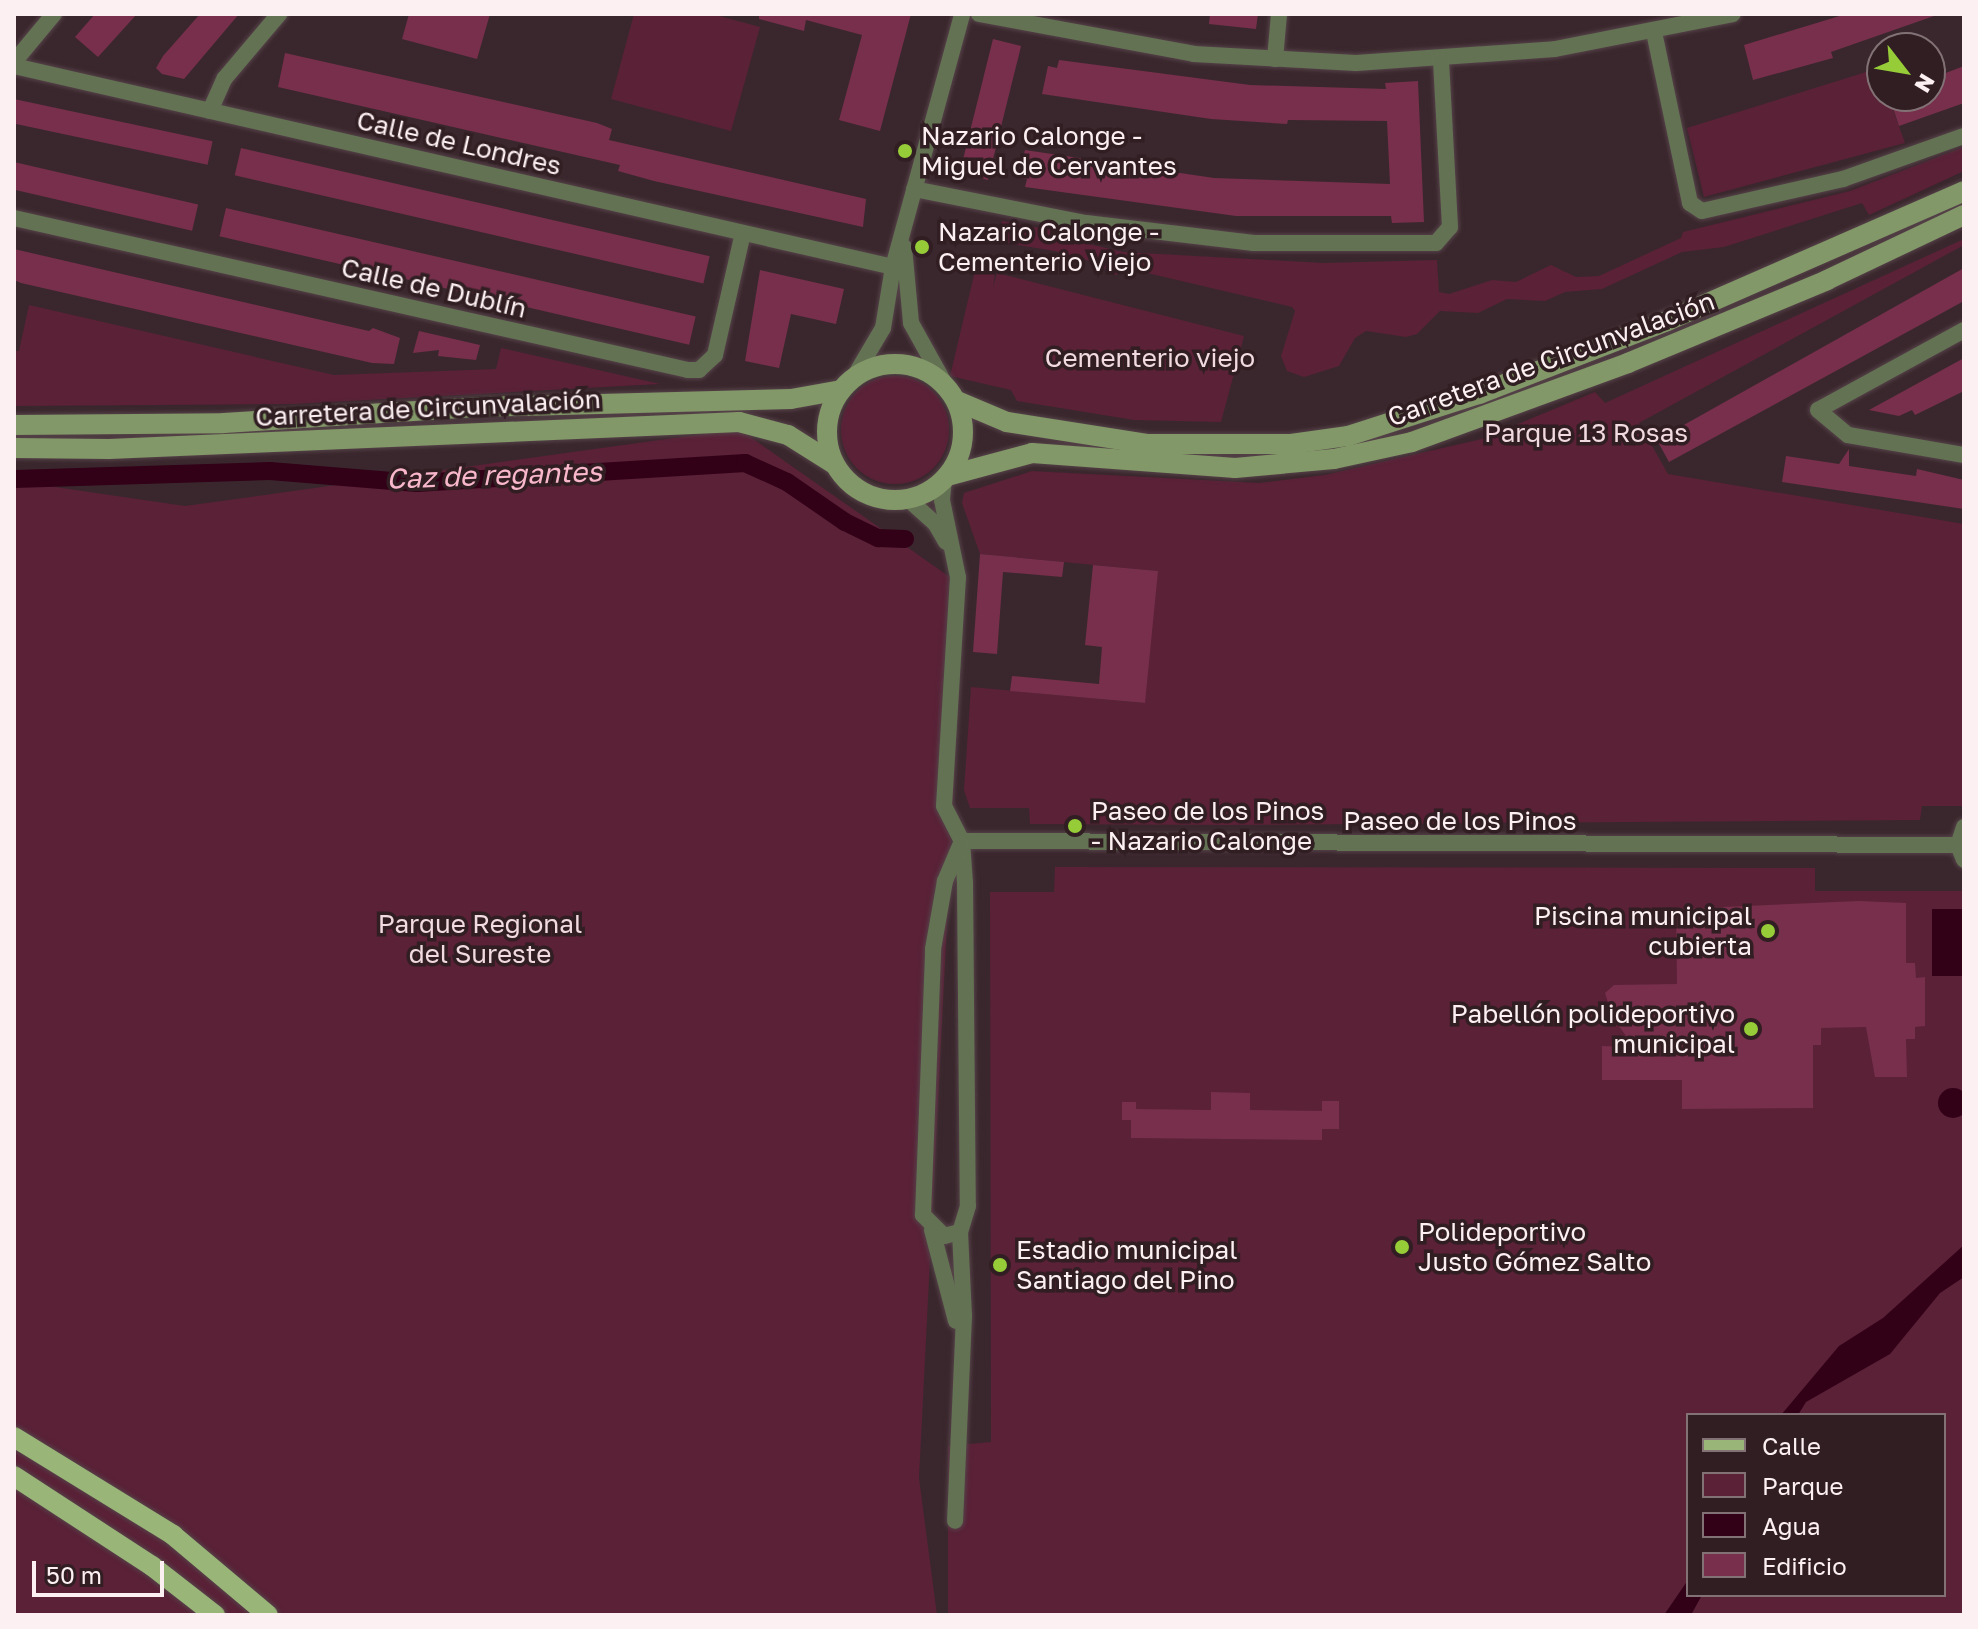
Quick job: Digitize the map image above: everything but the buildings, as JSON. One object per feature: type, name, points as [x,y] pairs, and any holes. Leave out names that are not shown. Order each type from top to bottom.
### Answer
[{"type":"main road","name":"Carretera de Circunvalación","points":[[951,393],[1007,422],[1148,444],[1291,444],[1348,436],[1479,394],[1667,321],[1964,191]]},
{"type":"main road","name":"Carretera de Circunvalación","points":[[946,478],[1032,453],[1235,468],[1334,459],[1412,442],[1642,357],[1827,280],[1964,215]]},
{"type":"main road","points":[[894,363],[922,368],[951,393],[964,434],[946,478],[908,499],[865,494],[834,464],[827,426],[847,383],[894,363]]},
{"type":"main road","name":"Carretera de Circunvalación","points":[[14,425],[224,423],[481,407],[791,399],[847,383]]},
{"type":"main road","name":"Carretera de Circunvalación","points":[[14,448],[109,449],[739,422],[788,435],[834,464]]},
{"type":"main road","points":[[14,1437],[173,1535],[268,1615]]},
{"type":"main road","points":[[14,1476],[152,1566],[215,1615]]},
{"type":"street","points":[[14,64],[54,14]]},
{"type":"street","points":[[210,111],[225,78],[279,14]]},
{"type":"street","points":[[847,383],[883,328],[893,267],[962,14]]},
{"type":"street","points":[[979,14],[1139,46],[1275,59],[1441,61],[1654,32],[1733,14]]},
{"type":"street","points":[[1275,59],[1279,14]]},
{"type":"street","points":[[1654,32],[1690,203],[1702,211],[1843,179],[1964,136]]},
{"type":"street","points":[[914,189],[1086,223],[1254,243],[1436,243],[1450,227],[1441,61]]},
{"type":"street","name":"Calle de Londres","points":[[14,64],[893,267]]},
{"type":"street","name":"Calle de Dublín","points":[[14,218],[688,370],[699,370],[715,355],[743,233]]},
{"type":"street","points":[[903,235],[911,323],[951,393]]},
{"type":"street","points":[[1964,330],[1818,410],[1848,435],[1964,455]]},
{"type":"street","points":[[946,478],[942,500],[956,561],[944,806],[962,841],[968,1206],[960,1232],[961,1337],[955,1521]]},
{"type":"street","points":[[908,499],[935,523],[956,561]]},
{"type":"street","name":"Paseo de los Pinos","points":[[962,841],[1961,852],[1964,827]]},
{"type":"street","points":[[961,1337],[932,1230],[923,1215],[929,989],[945,881],[962,841]]},
{"type":"street","points":[[932,1230],[944,1236],[960,1232]]},
{"type":"green space","points":[[634,14],[712,14],[760,27],[731,131],[611,99]]},
{"type":"green space","points":[[1866,72],[1866,112],[1894,112],[1905,143],[1704,197],[1687,128]]},
{"type":"green space","points":[[1964,147],[1964,171],[1869,215],[1862,203],[1724,247],[1682,252],[1602,289],[1565,292],[1545,301],[1507,299],[1478,313],[1440,311],[1417,334],[1406,337],[1366,331],[1355,338],[1339,366],[1304,377],[1287,371],[1281,356],[1295,311],[1292,307],[1130,269],[1115,275],[1097,263],[1055,251],[999,242],[1002,221],[1089,237],[1089,244],[1123,252],[1324,263],[1437,260],[1439,292],[1449,294],[1492,280],[1516,282],[1551,265],[1576,277],[1599,276],[1681,238],[1683,232],[1850,191]]},
{"type":"green space","name":"Parque 13 Rosas","points":[[1964,239],[1964,245],[1639,423],[1668,474],[1964,524],[1964,806],[1922,806],[1920,820],[1226,825],[1030,824],[1029,808],[970,808],[964,790],[971,687],[1144,703],[1157,571],[980,554],[962,503],[964,493],[1032,471],[1259,483],[1325,475],[1482,439],[1595,392],[1605,403]]},
{"type":"green space","name":"Cementerio viejo","points":[[997,260],[993,287],[997,273],[1244,336],[1221,422],[1134,420],[1017,401],[1011,390],[950,376],[975,271]]},
{"type":"green space","points":[[29,305],[334,375],[496,369],[501,348],[660,384],[293,404],[14,406],[14,351],[19,351]]},
{"type":"green space","points":[[895,376],[916,380],[933,392],[945,409],[949,430],[945,451],[933,468],[916,480],[895,484],[874,480],[857,468],[845,451],[841,430],[845,409],[857,392],[874,380]]},
{"type":"green space","name":"Parque Regional del Sureste","points":[[739,429],[964,587],[919,1478],[937,1615],[14,1615],[14,481],[185,506]]},
{"type":"green space","name":"Polideportivo Justo Gómez Salto","points":[[1055,867],[1815,868],[1815,891],[1964,891],[1964,1615],[948,1615],[948,1446],[991,1442],[990,892],[1054,892]]},
{"type":"water","points":[[1932,909],[1964,909],[1964,976],[1932,976]]},
{"type":"water","points":[[1953,1088],[1959,1089],[1967,1097],[1967,1109],[1959,1117],[1953,1118],[1947,1117],[1939,1109],[1938,1103],[1939,1097],[1947,1089]]},
{"type":"water","points":[[1964,1245],[1964,1277],[1940,1293],[1890,1354],[1806,1402],[1799,1413],[1783,1413],[1839,1346],[1883,1318]]},
{"type":"water","points":[[1686,1583],[1686,1597],[1701,1597],[1691,1615],[1664,1615]]},
{"type":"waterway","name":"Caz de regantes","points":[[14,479],[270,471],[417,483],[745,463],[787,482],[845,522],[878,538],[905,539]]},
{"type":"place","name":"Nazario Calonge - Miguel de Cervantes","points":[[905,151]]},
{"type":"place","name":"Nazario Calonge - Cementerio Viejo","points":[[922,247]]},
{"type":"place","name":"Paseo de los Pinos - Nazario Calonge","points":[[1075,826]]},
{"type":"place","name":"Piscina municipal cubierta","points":[[1768,931]]},
{"type":"place","name":"Pabellón polideportivo municipal","points":[[1751,1029]]},
{"type":"place","name":"Polideportivo Justo Gómez Salto","points":[[1402,1247]]},
{"type":"place","name":"Estadio municipal Santiago del Pino","points":[[1000,1265]]}]
